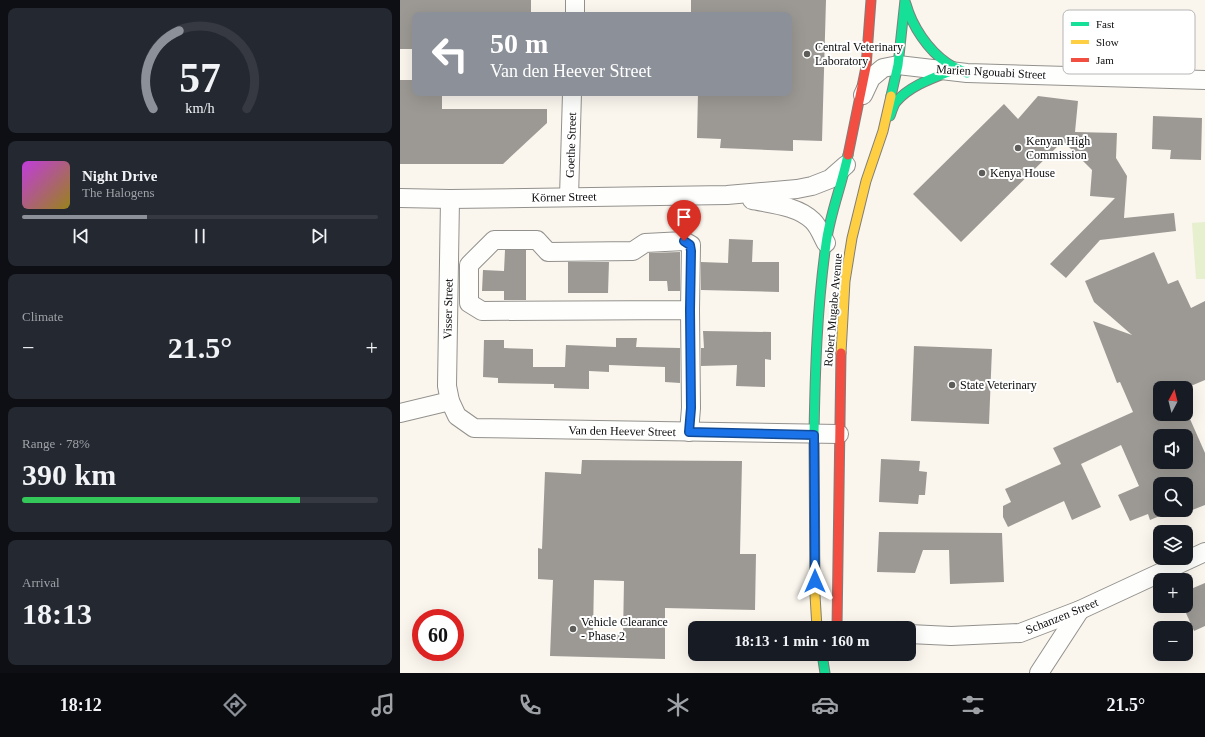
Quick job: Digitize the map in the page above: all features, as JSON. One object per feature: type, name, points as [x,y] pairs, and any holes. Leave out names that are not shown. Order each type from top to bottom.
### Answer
[{"type":"main road","name":"Robert Mugabe Avenue","points":[[817,621],[815,595],[814,435],[816,328],[826,243],[835,200],[846,166],[866,67],[871,0]]},
{"type":"main road","name":"Robert Mugabe Avenue","points":[[836,621],[841,335],[845,281],[852,238],[866,181],[883,131],[898,65],[906,2]]},
{"type":"main road","points":[[906,2],[908,12],[925,41],[941,59],[959,72]]},
{"type":"main road","points":[[883,131],[896,103],[907,93],[930,79],[959,72]]},
{"type":"main road","points":[[823,661],[825,671]]},
{"type":"main road","points":[[825,671],[827,661]]},
{"type":"street","points":[[575,0],[575,12]]},
{"type":"street","points":[[860,100],[871,78],[883,68],[898,65]]},
{"type":"street","name":"Marien Ngouabi Street","points":[[898,65],[959,72],[1205,80]]},
{"type":"street","name":"Goethe Street","points":[[569,197],[572,96]]},
{"type":"street","name":"Körner Street","points":[[400,198],[450,199],[727,195],[796,190],[830,179],[846,166]]},
{"type":"street","name":"Körner Street","points":[[727,195],[780,205],[804,213],[814,222],[826,243]]},
{"type":"street","name":"Visser Street","points":[[450,199],[446,386],[453,409]]},
{"type":"street","points":[[689,432],[691,408],[690,245],[684,241],[645,243],[633,251],[548,252],[537,240],[494,240],[469,265],[469,304],[482,311],[690,310]]},
{"type":"street","points":[[400,413],[453,409]]},
{"type":"street","name":"Van den Heever Street","points":[[453,409],[474,428],[814,435],[839,434]]},
{"type":"street","name":"Schanzen Street","points":[[916,634],[950,636],[1020,633],[1080,610],[1205,552]]},
{"type":"street","points":[[1039,673],[1080,610]]},
{"type":"green space","points":[[1205,222],[1205,279],[1196,279],[1192,223]]},
{"type":"building","points":[[400,0],[531,0],[531,12],[412,12],[412,49],[400,49]]},
{"type":"building","name":"Central Veterinary Laboratory","points":[[691,0],[826,0],[822,141],[793,140],[793,151],[720,148],[721,139],[697,138],[698,96],[792,96],[792,12],[691,12]]},
{"type":"building","points":[[400,80],[412,80],[412,96],[442,96],[442,109],[547,109],[547,123],[503,164],[400,164]]},
{"type":"building","points":[[1038,96],[1078,101],[1075,132],[1117,133],[1116,158],[1127,176],[1124,218],[1174,213],[1176,231],[1100,240],[1066,278],[1050,264],[1115,198],[1090,196],[1092,170],[1063,141],[961,242],[913,194],[1004,104],[1018,119]]},
{"type":"building","points":[[1153,116],[1202,118],[1201,160],[1170,159],[1171,150],[1152,149]]},
{"type":"building","points":[[729,239],[753,240],[752,262],[779,262],[779,292],[701,290],[701,262],[728,263]]},
{"type":"building","points":[[505,250],[526,250],[526,300],[504,300],[504,291],[482,291],[483,270],[504,271]]},
{"type":"building","points":[[680,252],[680,291],[668,291],[667,281],[649,281],[649,253]]},
{"type":"building","points":[[1154,252],[1168,284],[1178,280],[1191,308],[1205,301],[1205,380],[1193,385],[1193,381],[1153,381],[1153,421],[1191,421],[1205,453],[1205,505],[1193,510],[1193,477],[1153,477],[1153,517],[1157,517],[1150,520],[1148,514],[1130,521],[1118,495],[1139,486],[1121,445],[1081,464],[1101,507],[1072,520],[1064,501],[1008,527],[1003,517],[1003,506],[1011,502],[1005,489],[1061,464],[1053,448],[1133,412],[1120,382],[1117,383],[1093,321],[1132,335],[1094,302],[1085,281]]},
{"type":"building","points":[[568,262],[609,262],[608,293],[568,293]]},
{"type":"building","points":[[703,331],[771,332],[771,360],[765,359],[765,387],[736,386],[737,365],[701,366],[701,348],[704,348]]},
{"type":"building","points":[[616,338],[637,338],[636,347],[680,348],[680,383],[665,382],[665,367],[609,365],[609,372],[589,371],[589,389],[554,388],[554,384],[498,383],[498,378],[483,377],[484,340],[504,340],[504,348],[533,349],[533,367],[565,367],[566,345],[616,347]]},
{"type":"building","name":"State Veterinary","points":[[914,346],[992,349],[989,424],[911,421]]},
{"type":"building","points":[[881,459],[920,461],[919,471],[927,472],[925,495],[919,495],[918,504],[879,502]]},
{"type":"building","points":[[582,460],[742,461],[740,554],[756,554],[755,610],[665,608],[665,659],[550,656],[553,580],[538,579],[538,548],[542,549],[545,472],[581,474]],"holes":[[[594,580],[624,581],[623,635],[593,634]]]},
{"type":"building","points":[[879,532],[1002,533],[1004,582],[950,584],[949,550],[923,550],[915,573],[877,572]]},
{"type":"building","points":[[1205,583],[1205,626],[1194,631],[1193,621],[1190,621],[1186,613],[1193,613],[1193,588]]},
{"type":"traffic: fast","points":[[891,96],[898,65],[905,0]]},
{"type":"traffic: fast","points":[[906,4],[912,21],[933,51],[947,63],[967,73]]},
{"type":"traffic: fast","points":[[890,116],[893,107],[901,96],[914,87],[951,71]]},
{"type":"traffic: fast","points":[[814,436],[820,292],[830,221],[848,155]]},
{"type":"traffic: fast","points":[[823,661],[825,673]]},
{"type":"traffic: slow","points":[[841,353],[845,281],[852,238],[866,181],[883,131],[891,96]]},
{"type":"traffic: slow","points":[[814,436],[815,595],[817,621]]},
{"type":"traffic: jam","points":[[848,155],[866,67],[871,0]]},
{"type":"traffic: jam","points":[[837,621],[841,353]]},
{"type":"place","name":"Central Veterinary Laboratory","points":[[807,54]]},
{"type":"place","name":"Kenyan High Commission","points":[[1018,148]]},
{"type":"place","name":"Kenya House","points":[[982,173]]},
{"type":"place","name":"State Veterinary","points":[[952,385]]},
{"type":"place","name":"Vehicle Clearance - Phase 2","points":[[573,629]]},
{"type":"route","points":[[684,241],[690,245],[691,251],[691,408],[689,432],[814,435],[815,581]]}]
